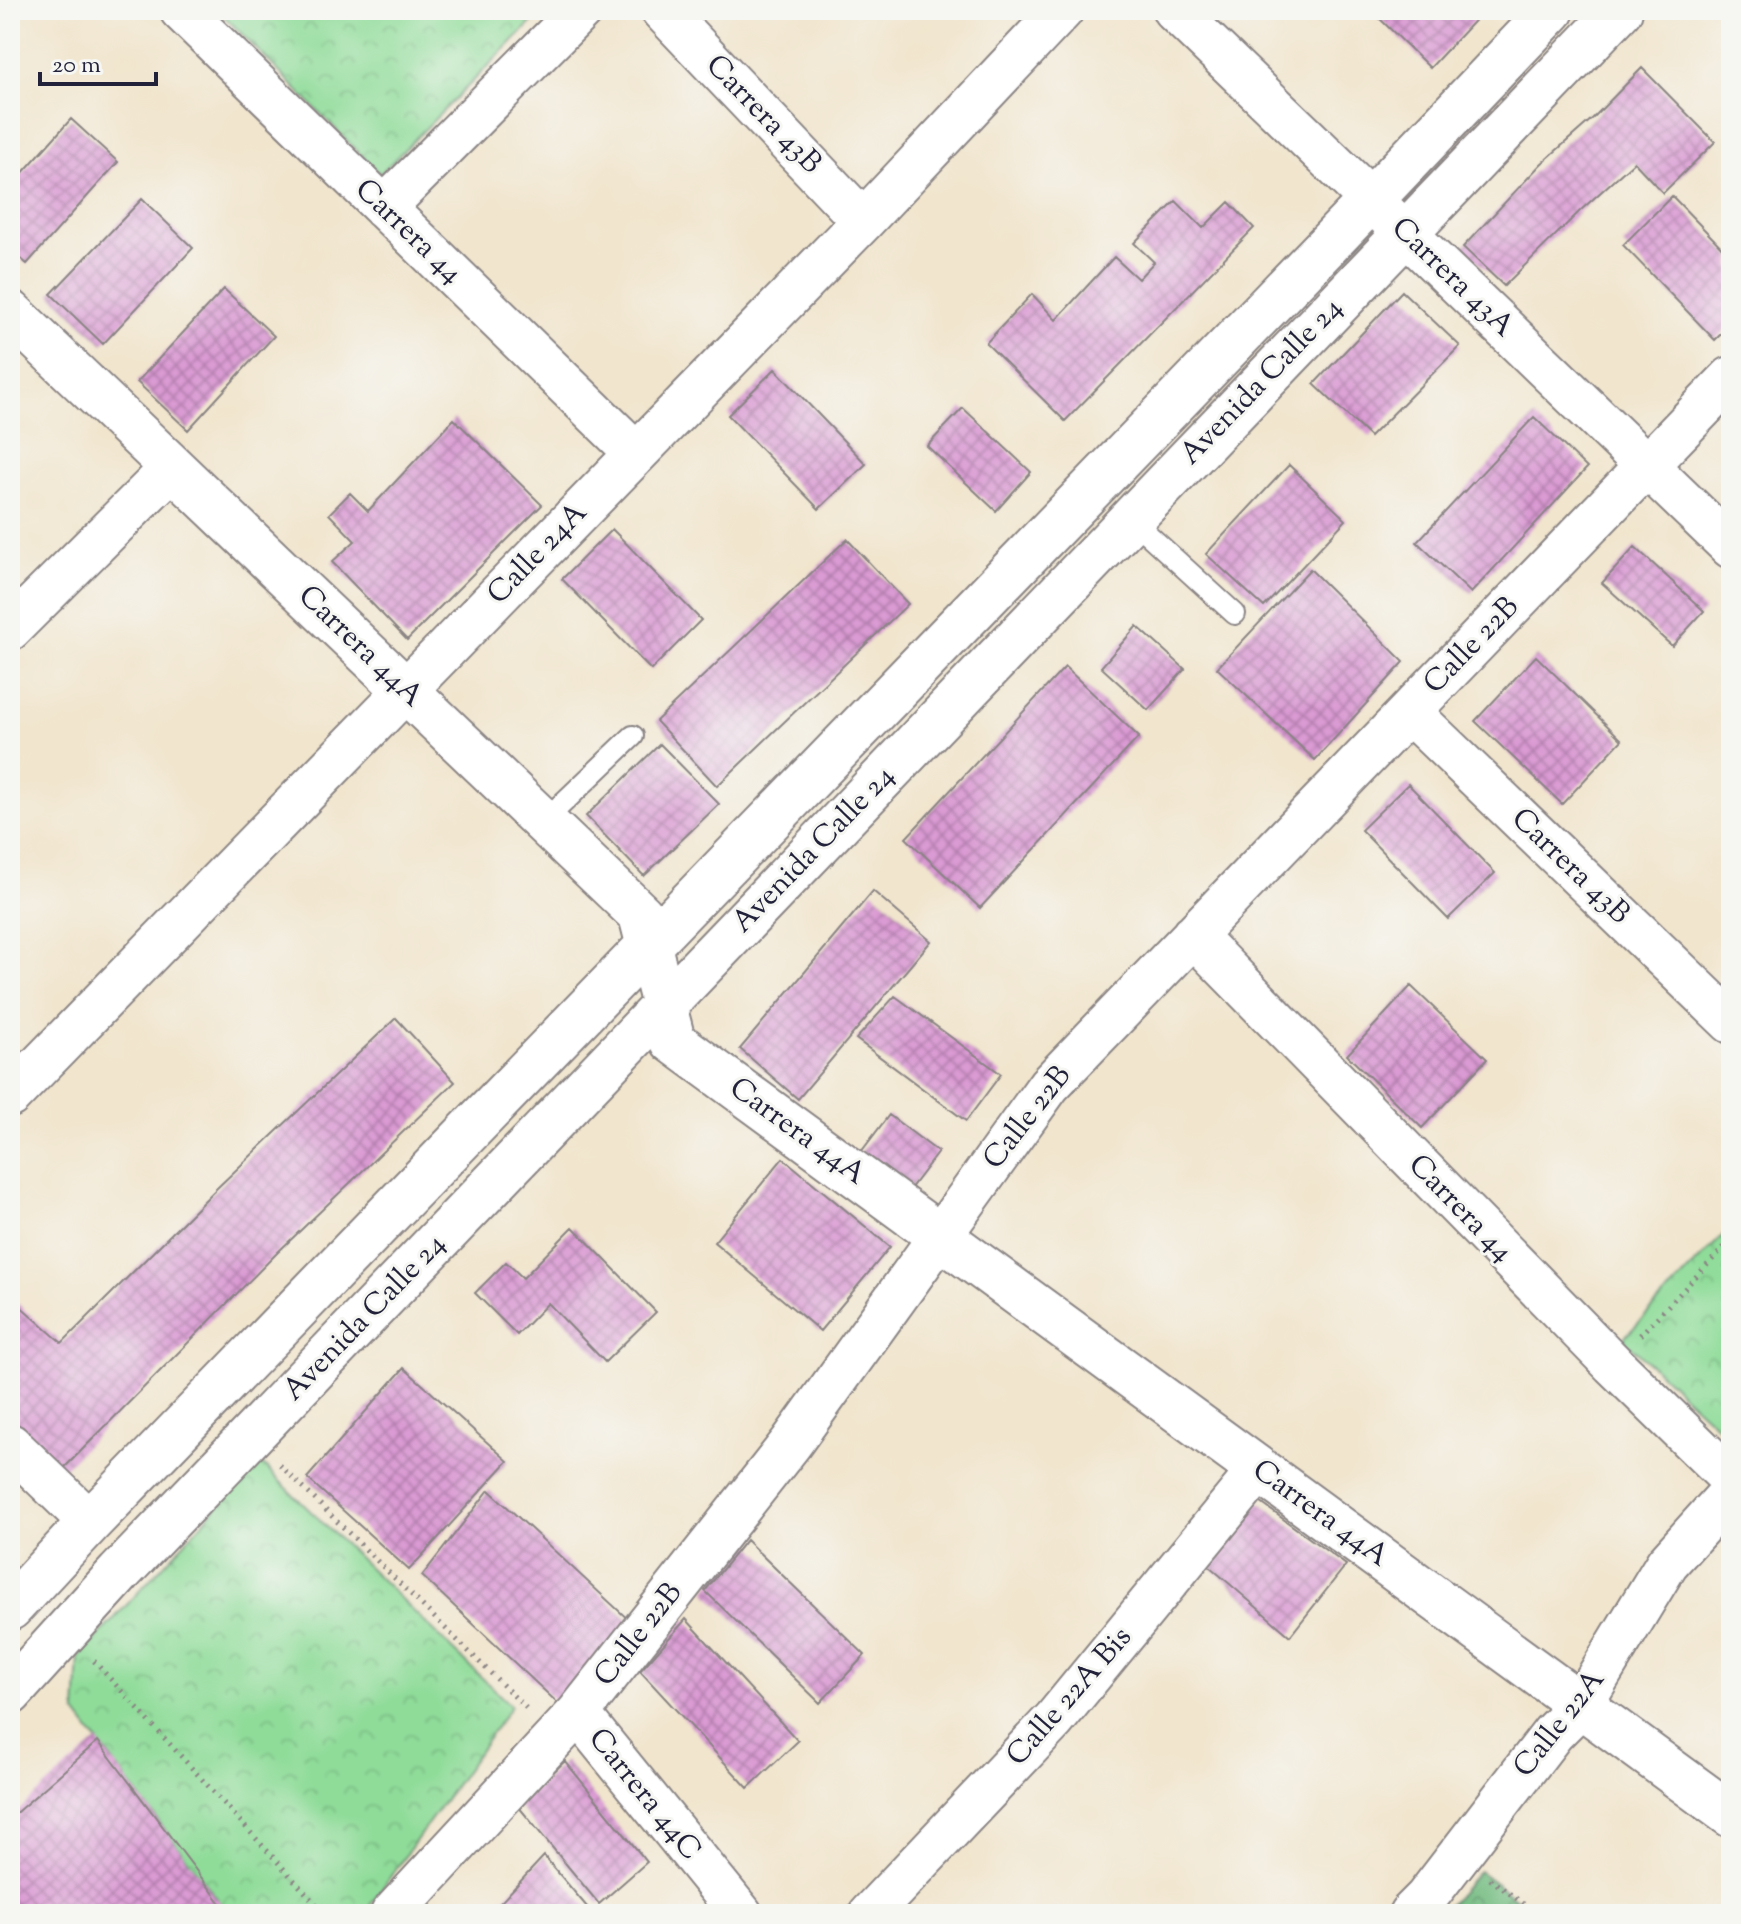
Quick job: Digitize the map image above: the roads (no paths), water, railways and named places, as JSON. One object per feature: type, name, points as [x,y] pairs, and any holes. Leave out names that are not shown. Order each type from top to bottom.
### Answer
[{"type":"main road","name":"Avenida Calle 24","points":[[10,1608],[1552,10]]},
{"type":"main road","name":"Avenida Calle 24","points":[[10,1693],[119,1573],[1620,10]]},
{"type":"main road","name":"Carrera 44A","points":[[10,312],[641,915],[673,1041],[1731,1815]]},
{"type":"street","name":"Carrera 44","points":[[181,10],[636,453]]},
{"type":"street","points":[[384,208],[581,10]]},
{"type":"street","name":"Carrera 43B","points":[[662,10],[863,221]]},
{"type":"street","name":"Calle 24A","points":[[10,1096],[863,221],[1062,10]]},
{"type":"street","name":"Carrera 43A","points":[[1174,10],[1731,547]]},
{"type":"street","name":"Calle 22B","points":[[392,1914],[578,1713],[791,1443],[1049,1085],[1731,378]]},
{"type":"street","points":[[10,629],[172,468]]},
{"type":"street","name":"Carrera 43B","points":[[1409,712],[1731,1022]]},
{"type":"street","name":"Carrera 44","points":[[1193,935],[1613,1364],[1731,1479]]},
{"type":"street","points":[[10,1445],[90,1522]]},
{"type":"street","name":"Calle 22A Bis","points":[[870,1914],[1054,1720],[1259,1470]]},
{"type":"street","name":"Calle 22A","points":[[1410,1914],[1426,1898],[1553,1733],[1581,1705],[1667,1563],[1731,1492]]},
{"type":"street","name":"Carrera 44C","points":[[578,1713],[741,1914]]},
{"type":"lane","points":[[1131,519],[1235,614]]},
{"type":"lane","points":[[543,822],[633,736]]}]
